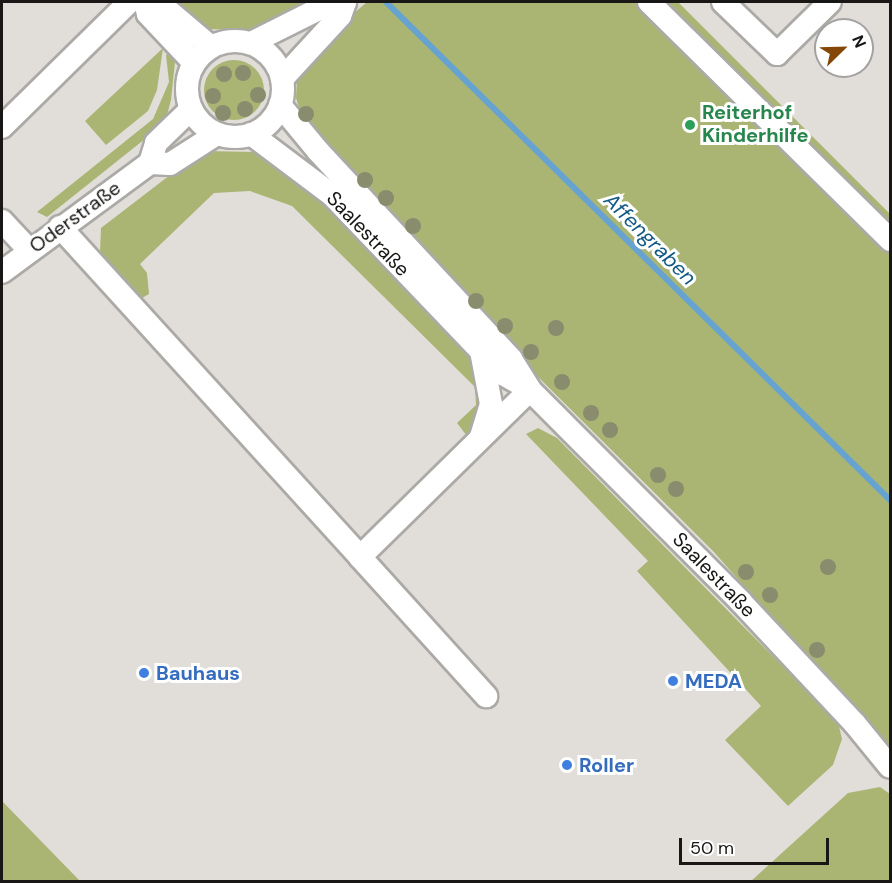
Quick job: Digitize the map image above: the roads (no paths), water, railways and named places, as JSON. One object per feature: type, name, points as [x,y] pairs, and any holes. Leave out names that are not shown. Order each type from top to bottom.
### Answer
[{"type":"street","points":[[2,127],[129,2]]},
{"type":"street","points":[[194,63],[148,14],[146,2],[159,3],[211,47]]},
{"type":"street","points":[[250,43],[331,3],[345,2],[340,16],[282,79]]},
{"type":"street","points":[[649,2],[891,240]]},
{"type":"street","points":[[723,2],[777,54],[830,2]]},
{"type":"street","points":[[237,41],[250,43],[265,51],[276,64],[282,79],[280,105],[263,128],[250,134],[228,137],[217,134],[197,120],[191,109],[187,86],[194,63],[211,47],[237,41]]},
{"type":"street","name":"Saalestraße","points":[[280,105],[318,151],[511,359],[530,390],[740,601],[855,724],[891,767]]},
{"type":"street","name":"Oderstraße","points":[[2,272],[60,227],[150,163],[156,143],[191,109]]},
{"type":"street","name":"Oderstraße","points":[[150,163],[170,164],[217,134]]},
{"type":"street","name":"Saalestraße","points":[[250,134],[332,195],[503,374],[530,390]]},
{"type":"street","points":[[2,221],[30,250]]},
{"type":"street","points":[[60,227],[486,696]]},
{"type":"street","points":[[481,351],[491,404],[481,439]]},
{"type":"street","points":[[360,557],[530,390]]},
{"type":"waterway","name":"Affengraben","points":[[386,2],[890,500]]},
{"type":"place","name":"Reiterhof Kinderhilfe","points":[[690,125]]},
{"type":"place","name":"Bauhaus","points":[[144,673]]},
{"type":"place","name":"MEDA","points":[[673,681]]},
{"type":"place","name":"Roller","points":[[567,765]]}]
